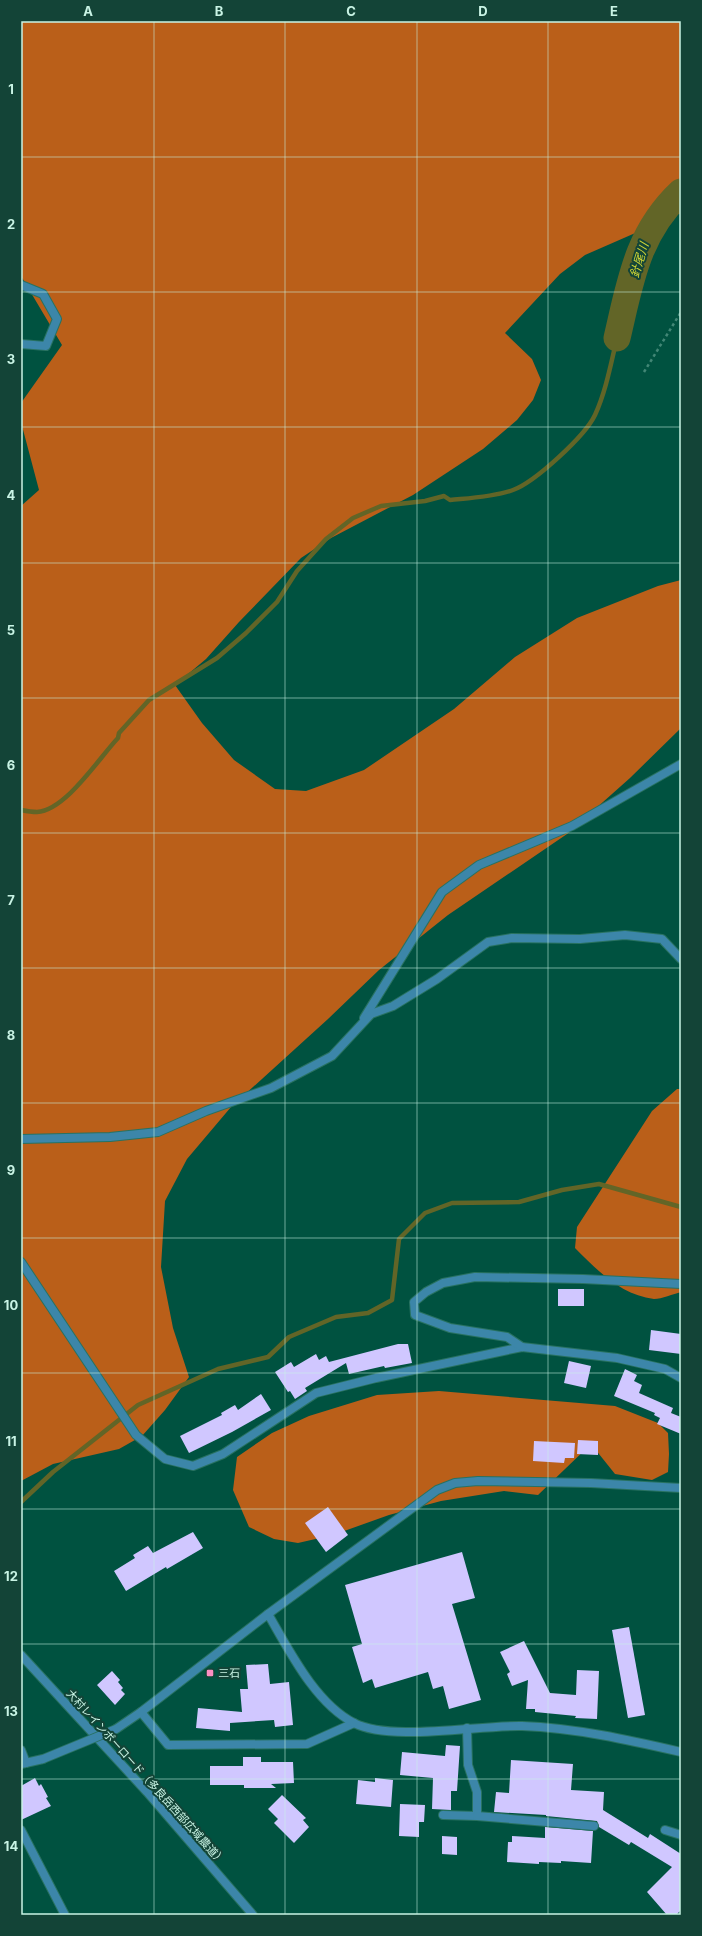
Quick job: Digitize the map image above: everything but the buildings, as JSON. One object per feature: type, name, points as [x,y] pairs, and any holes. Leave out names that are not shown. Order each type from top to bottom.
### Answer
[{"type":"street","points":[[21,285],[44,294],[57,319],[46,346],[21,344]]},
{"type":"street","points":[[355,1032],[442,892],[479,865],[572,826],[681,764]]},
{"type":"street","points":[[21,1139],[110,1138],[158,1132],[206,1111],[278,1084],[332,1056],[371,1014],[393,1006],[431,983],[488,942],[512,938],[580,939],[625,935],[662,939],[681,959]]},
{"type":"street","points":[[21,1262],[136,1435],[165,1459],[193,1466],[223,1454],[316,1393],[376,1378],[522,1347],[617,1358],[665,1369],[681,1378]]},
{"type":"street","points":[[522,1347],[507,1337],[450,1328],[415,1315],[414,1302],[426,1292],[443,1283],[475,1277],[583,1279],[681,1284]]},
{"type":"street","points":[[21,1750],[23,1764],[43,1759],[116,1730],[268,1614],[437,1490],[455,1483],[478,1481],[591,1483],[681,1488]]},
{"type":"street","points":[[268,1614],[297,1663],[322,1697],[338,1712],[354,1723],[372,1728],[397,1731],[522,1726],[561,1729],[613,1736],[681,1752]]},
{"type":"street","name":"大村レインボーロード（多良岳西部広域農道）","points":[[21,1654],[147,1792],[253,1915]]},
{"type":"street","points":[[141,1712],[168,1745],[307,1744],[354,1723]]},
{"type":"street","points":[[467,1728],[468,1765],[477,1792],[477,1816]]},
{"type":"street","points":[[443,1815],[477,1816],[594,1826]]},
{"type":"street","points":[[21,1830],[65,1915]]},
{"type":"street","points":[[666,1830],[681,1835]]},
{"type":"path","points":[[644,372],[681,312]]},
{"type":"shaded area","points":[[21,21],[681,21],[681,213],[585,255],[560,274],[505,333],[532,359],[541,380],[533,400],[517,420],[483,449],[413,495],[331,538],[301,558],[239,622],[206,659],[175,685],[202,723],[234,760],[275,789],[306,791],[364,770],[454,709],[515,657],[577,618],[658,586],[681,580],[681,728],[630,778],[567,834],[448,915],[379,970],[328,1019],[231,1107],[187,1159],[165,1201],[161,1267],[173,1328],[189,1377],[165,1410],[142,1436],[119,1449],[53,1464],[21,1481],[21,506],[39,490],[21,422],[21,403],[62,345],[21,276]]},
{"type":"shaded area","points":[[677,1089],[681,1089],[681,1292],[654,1299],[631,1293],[611,1281],[592,1265],[575,1248],[577,1227],[652,1111]]},
{"type":"shaded area","points":[[439,1391],[615,1406],[658,1423],[668,1433],[668,1472],[652,1480],[615,1474],[591,1444],[538,1495],[504,1491],[441,1501],[389,1515],[333,1535],[298,1543],[274,1539],[249,1527],[233,1490],[237,1457],[272,1433],[309,1416],[377,1395]]},
{"type":"waterway","name":"針尾川","points":[[617,338],[631,278],[637,260],[654,224],[681,192]]},
{"type":"waterway","points":[[21,810],[37,812],[48,809],[70,793],[118,738],[119,733],[149,700],[217,658],[246,633],[277,602],[297,571],[326,539],[353,518],[381,506],[425,501],[444,496],[450,500],[498,494],[513,490],[534,478],[570,446],[590,424],[599,406],[605,387],[617,338]]},
{"type":"waterway","points":[[21,1502],[53,1472],[138,1405],[218,1369],[268,1357],[289,1337],[336,1317],[368,1313],[392,1300],[399,1239],[425,1213],[452,1203],[519,1202],[562,1190],[599,1184],[681,1207]]},
{"type":"place","name":"三石","points":[[210,1673]]}]
